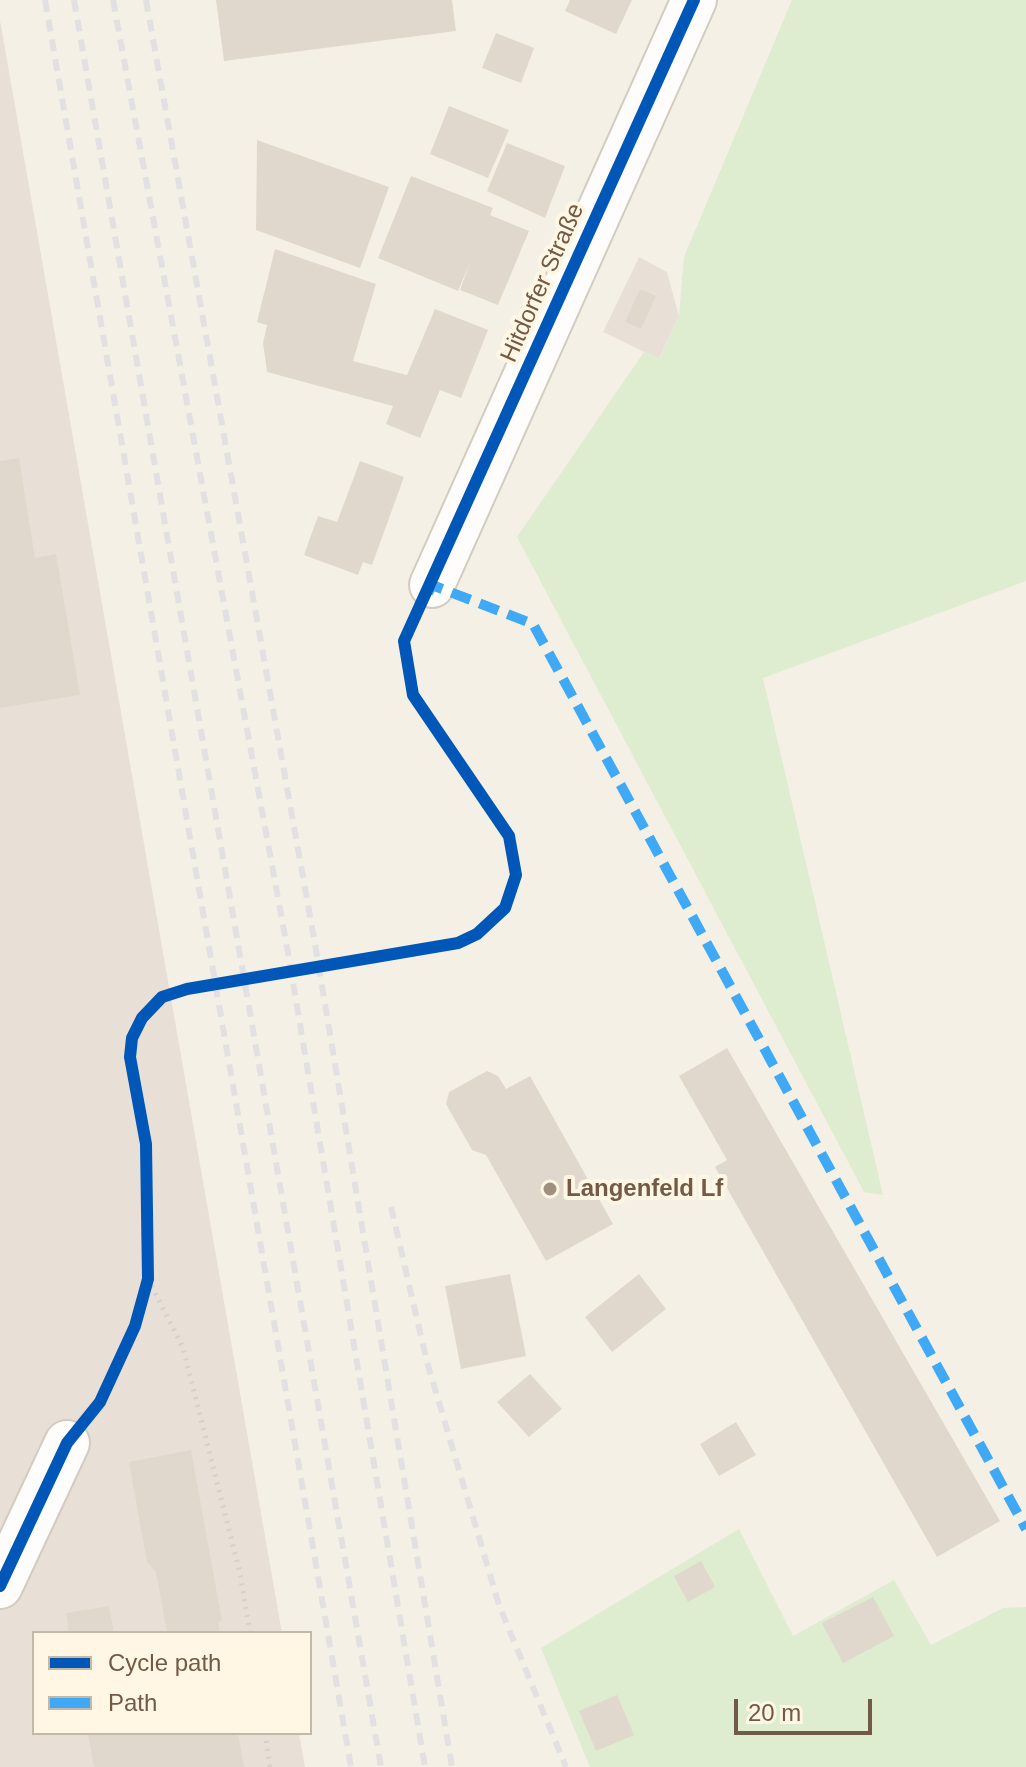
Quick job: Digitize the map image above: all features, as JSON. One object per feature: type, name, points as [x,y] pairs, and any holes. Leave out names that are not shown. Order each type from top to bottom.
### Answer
[{"type":"street","name":"Hitdorfer Straße","points":[[432,585],[694,0]]},
{"type":"street","points":[[0,1586],[67,1443]]},
{"type":"path","points":[[148,1279],[183,1348],[240,1573],[250,1631]]},
{"type":"path","points":[[265,1735],[270,1767]]},
{"type":"shaded area","points":[[0,20],[282,1631],[32,1631],[32,1735],[299,1735],[305,1767],[0,1767]]},
{"type":"shaded area","points":[[639,257],[667,272],[679,316],[659,359],[603,332]]},
{"type":"green space","points":[[792,0],[1026,0],[1026,581],[763,678],[883,1195],[864,1192],[517,537],[644,352],[660,358],[679,316],[684,257]]},
{"type":"green space","points":[[739,1529],[793,1636],[894,1580],[931,1645],[1003,1608],[1026,1607],[1026,1767],[590,1767],[541,1648]]},
{"type":"building","points":[[216,0],[452,0],[456,31],[224,61]]},
{"type":"building","points":[[570,0],[632,0],[616,34],[565,11]]},
{"type":"building","points":[[496,33],[534,48],[521,83],[482,68]]},
{"type":"building","points":[[449,106],[509,130],[488,178],[430,154]]},
{"type":"building","points":[[257,140],[389,187],[360,268],[256,230]]},
{"type":"building","points":[[507,143],[565,166],[545,218],[487,191]]},
{"type":"building","points":[[411,176],[493,208],[490,215],[529,231],[498,305],[460,290],[470,263],[458,291],[378,258]]},
{"type":"building","points":[[275,249],[376,284],[353,361],[407,375],[435,309],[488,330],[461,398],[440,390],[420,438],[386,424],[393,406],[267,372],[263,343],[267,325],[257,322]]},
{"type":"building","points":[[640,289],[656,296],[641,329],[625,322]]},
{"type":"building","points":[[19,458],[35,558],[56,554],[80,695],[0,708],[0,461]]},
{"type":"building","points":[[360,461],[404,477],[372,565],[363,562],[358,575],[304,555],[318,516],[337,522]]},
{"type":"building","points":[[727,1048],[1000,1521],[937,1557],[715,1167],[727,1160],[679,1076]]},
{"type":"building","name":"Langenfeld Lf","points":[[487,1071],[498,1076],[506,1089],[530,1076],[613,1224],[546,1261],[486,1155],[472,1150],[446,1104],[449,1092]]},
{"type":"building","points":[[510,1274],[526,1356],[461,1369],[445,1286]]},
{"type":"building","points":[[639,1274],[666,1309],[612,1352],[585,1317]]},
{"type":"building","points":[[530,1374],[562,1409],[529,1437],[497,1402]]},
{"type":"building","points":[[736,1422],[756,1455],[719,1476],[700,1444]]},
{"type":"building","points":[[191,1450],[222,1621],[218,1622],[220,1631],[167,1631],[156,1572],[147,1562],[129,1462]]},
{"type":"building","points":[[701,1561],[715,1587],[688,1602],[674,1576]]},
{"type":"building","points":[[873,1597],[894,1636],[843,1663],[822,1623]]},
{"type":"building","points":[[109,1606],[114,1631],[69,1631],[66,1613]]},
{"type":"building","points":[[617,1695],[634,1735],[596,1751],[579,1711]]},
{"type":"building","points":[[88,1735],[238,1735],[244,1767],[94,1767]]},
{"type":"railway","points":[[45,0],[351,1767]]},
{"type":"railway","points":[[74,0],[381,1767]]},
{"type":"railway","points":[[113,0],[287,947],[425,1767]]},
{"type":"railway","points":[[146,0],[315,944],[452,1767]]},
{"type":"railway","points":[[391,1207],[427,1362],[499,1605],[566,1767]]},
{"type":"marked path","points":[[428,593],[432,585],[533,624],[1026,1529]]},
{"type":"cycle path","points":[[0,1586],[67,1443],[100,1402],[135,1326],[148,1279],[146,1144],[130,1057],[132,1038],[142,1018],[162,997],[187,989],[458,943],[477,934],[505,908],[516,875],[509,836],[413,695],[404,641],[694,0]]},
{"type":"place","name":"Langenfeld Lf","points":[[550,1189]]}]
